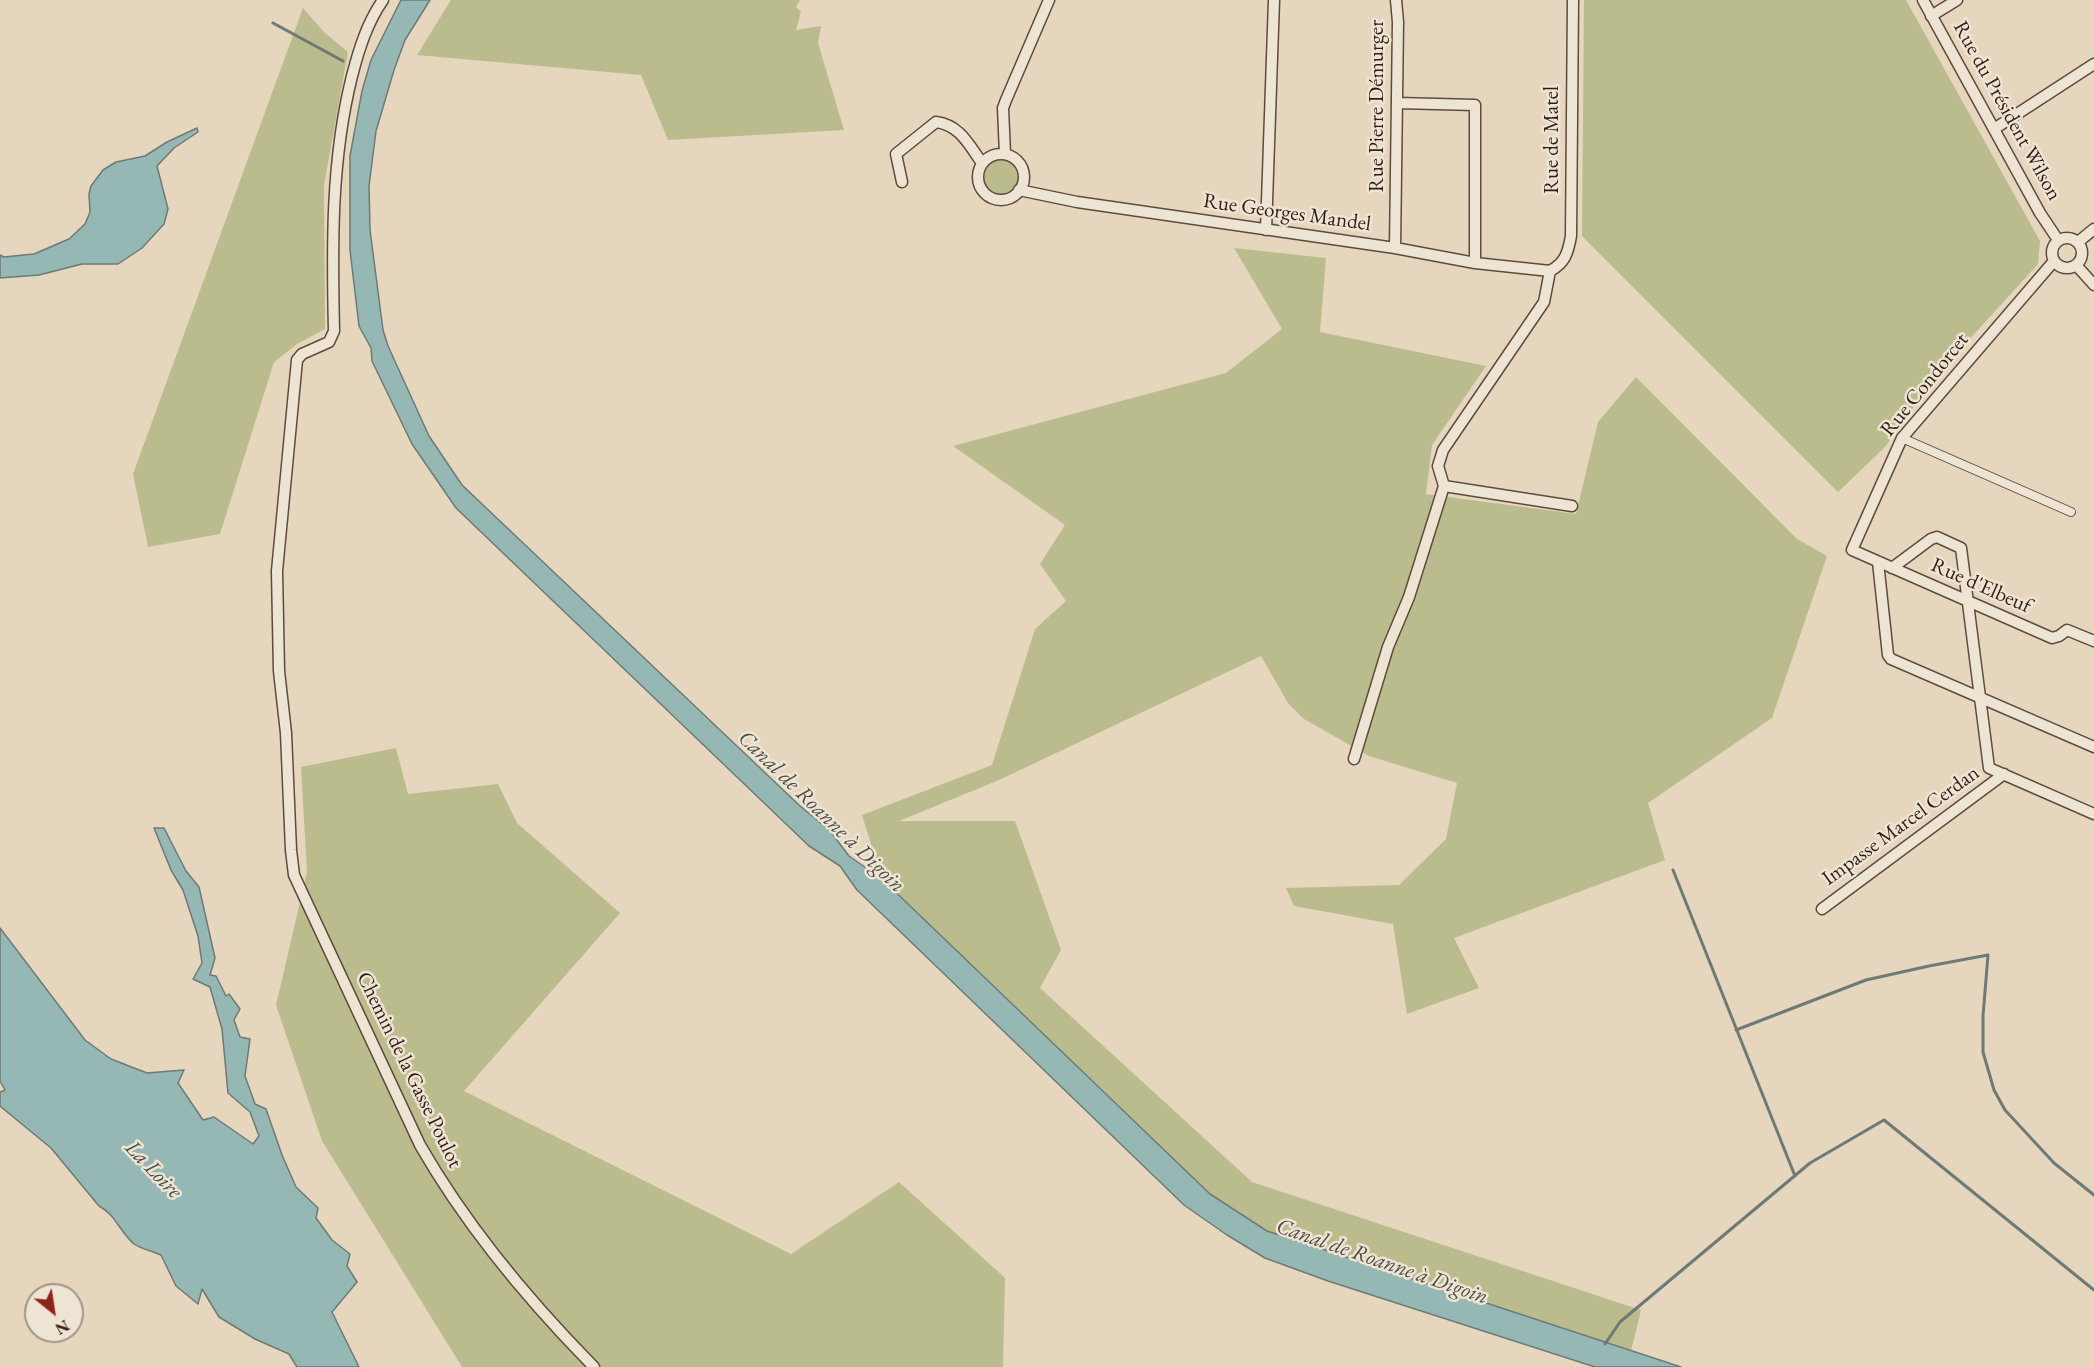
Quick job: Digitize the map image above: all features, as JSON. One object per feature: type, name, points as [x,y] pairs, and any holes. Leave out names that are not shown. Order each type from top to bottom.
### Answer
[{"type":"street","name":"Chemin de la Gasse Poulot","points":[[383,0],[360,46],[346,100],[337,150],[332,227],[334,331],[329,342],[302,354],[297,360],[277,571],[279,671],[286,733],[294,875],[420,1144],[444,1187],[501,1263],[555,1327],[594,1367]]},
{"type":"street","points":[[1005,154],[1003,108],[1049,0]]},
{"type":"street","points":[[1266,230],[1274,0]]},
{"type":"street","name":"Rue Pierre Démurger","points":[[1395,248],[1398,103],[1396,0]]},
{"type":"street","name":"Rue de Matel","points":[[1550,272],[1561,265],[1568,252],[1571,236],[1573,0]]},
{"type":"street","name":"Rue du Président Wilson","points":[[1923,0],[2040,213],[2058,240]]},
{"type":"street","points":[[1931,16],[1957,0]]},
{"type":"street","points":[[1994,129],[2094,64]]},
{"type":"street","points":[[1398,103],[1475,105],[1475,263]]},
{"type":"street","points":[[902,182],[896,154],[936,122],[946,123],[956,129],[982,163],[992,156],[1005,154],[1017,160],[1024,178],[1019,190]]},
{"type":"street","name":"Rue Georges Mandel","points":[[982,163],[978,178],[984,193],[998,200],[1006,199],[1019,190],[1077,202],[1395,248],[1475,263],[1550,272]]},
{"type":"street","points":[[2078,242],[2094,230]]},
{"type":"street","points":[[2071,238],[2078,242],[2082,257],[2076,265],[2062,267],[2054,261],[2052,252],[2058,240],[2071,238]]},
{"type":"street","name":"Rue Condorcet","points":[[1852,550],[1902,438],[2054,261]]},
{"type":"street","points":[[2076,265],[2094,285]]},
{"type":"street","points":[[1354,759],[1388,647],[1404,608],[1444,486],[1438,466],[1443,450],[1544,302],[1550,272]]},
{"type":"street","points":[[1902,438],[2071,512]]},
{"type":"street","points":[[1444,486],[1572,506]]},
{"type":"street","points":[[1892,568],[1931,538],[1937,537],[1961,548],[1989,768],[2094,814]]},
{"type":"street","name":"Rue d'Elbeuf","points":[[1852,550],[2052,638],[2067,630],[2094,641]]},
{"type":"street","points":[[1878,562],[1888,655],[1891,659],[2094,747]]},
{"type":"street","name":"Impasse Marcel Cerdan","points":[[1822,909],[2004,774]]},
{"type":"green space","points":[[451,0],[800,0],[796,7],[801,12],[796,30],[821,26],[818,43],[844,130],[668,140],[641,75],[417,55]]},
{"type":"green space","points":[[1584,0],[1906,0],[2040,241],[2038,264],[1936,376],[1885,447],[1838,492],[1582,236]]},
{"type":"green space","points":[[303,8],[324,32],[348,52],[324,185],[325,329],[297,344],[274,362],[220,534],[148,547],[133,474]]},
{"type":"green space","points":[[1001,160],[1013,165],[1018,177],[1013,189],[1001,194],[989,189],[984,177],[989,165]]},
{"type":"green space","points":[[1234,248],[1326,258],[1320,332],[1486,366],[1432,445],[1426,494],[1576,514],[1598,422],[1636,377],[1797,539],[1827,556],[1772,718],[1648,803],[1665,860],[1454,938],[1479,988],[1407,1014],[1393,924],[1294,906],[1286,888],[1399,885],[1446,839],[1457,783],[1369,756],[1304,719],[1288,703],[1261,656],[999,780],[899,821],[1015,821],[1061,950],[1040,988],[1252,1182],[1641,1310],[1631,1351],[1267,1231],[1210,1194],[882,879],[862,815],[992,765],[1035,629],[1066,601],[1040,564],[1065,525],[953,446],[1226,373],[1282,329]]},
{"type":"green space","points":[[396,748],[408,794],[498,784],[517,823],[620,913],[464,1091],[791,1254],[899,1182],[1005,1278],[1003,1367],[462,1367],[322,1141],[276,1005],[307,872],[301,767]]},
{"type":"water","points":[[401,0],[430,0],[405,40],[376,131],[369,186],[370,230],[383,330],[388,346],[429,436],[462,485],[799,805],[830,831],[849,856],[882,879],[1210,1194],[1267,1231],[1681,1367],[1595,1367],[1328,1281],[1265,1258],[1184,1205],[857,890],[840,866],[809,846],[456,508],[412,444],[372,361],[371,348],[359,326],[350,250],[350,156],[362,91],[371,60]]},
{"type":"water","points":[[197,128],[198,132],[174,148],[157,166],[168,209],[164,224],[142,248],[118,264],[82,264],[39,275],[0,278],[0,255],[4,257],[34,254],[69,239],[85,224],[90,212],[91,186],[103,170],[116,162],[145,156],[167,142]]},
{"type":"water","name":"La Loire","points":[[154,828],[164,828],[186,871],[199,887],[215,958],[210,975],[216,976],[226,996],[229,994],[240,1009],[234,1020],[240,1037],[250,1039],[245,1076],[255,1104],[266,1109],[296,1187],[318,1208],[316,1218],[332,1240],[350,1254],[347,1266],[357,1282],[332,1312],[359,1367],[297,1367],[289,1354],[255,1339],[219,1317],[202,1289],[198,1304],[176,1286],[161,1255],[134,1244],[51,1148],[0,1106],[0,1092],[5,1090],[0,1081],[0,928],[85,1040],[111,1059],[147,1073],[184,1070],[178,1083],[203,1120],[214,1117],[253,1144],[259,1136],[250,1112],[228,1093],[222,1029],[210,987],[193,979],[202,963],[198,936],[183,890],[171,870]]},
{"type":"waterway","points":[[273,23],[343,61]]},
{"type":"waterway","points":[[1673,870],[1795,1176]]},
{"type":"waterway","points":[[1736,1030],[1866,980],[1988,955],[1983,1016],[1983,1052],[1994,1090],[2005,1110],[2054,1163],[2094,1195]]},
{"type":"waterway","points":[[1605,1344],[1620,1322],[1810,1163],[1884,1120],[2094,1290]]},
{"type":"water label","name":"Canal de Roanne à Digoin","points":[[821,812]]},
{"type":"water label","name":"Canal de Roanne à Digoin","points":[[1382,1262]]}]
